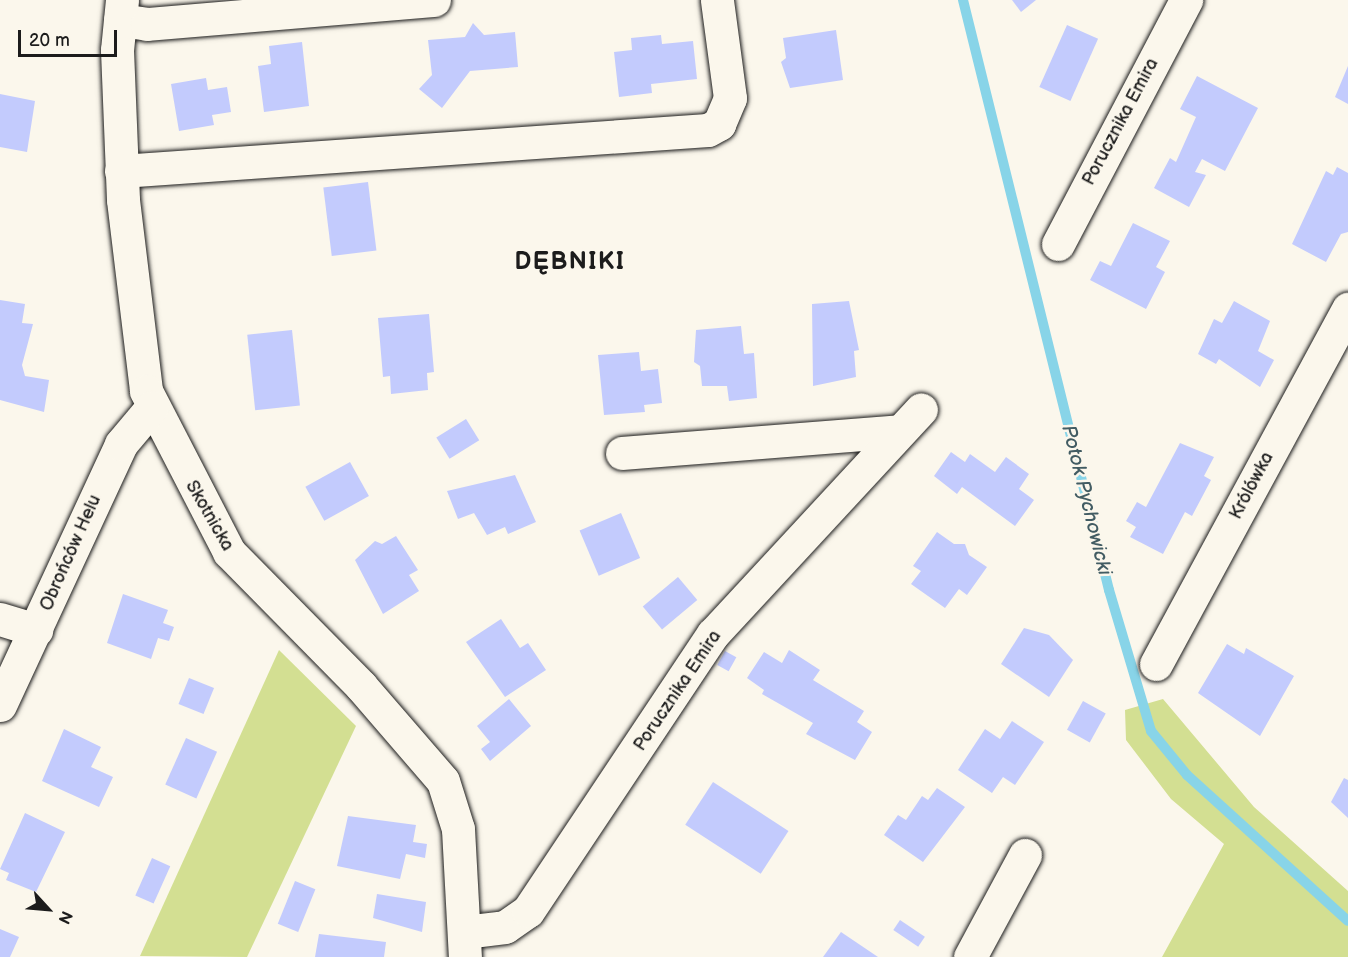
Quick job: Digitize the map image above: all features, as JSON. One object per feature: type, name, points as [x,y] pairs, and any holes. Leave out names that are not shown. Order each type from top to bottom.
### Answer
[{"type":"street","points":[[121,10],[147,24],[434,0]]},
{"type":"street","points":[[121,171],[708,130],[719,124],[730,98],[717,0]]},
{"type":"street","name":"Porucznika Emira","points":[[1058,244],[1186,0]]},
{"type":"street","name":"Skotnicka","points":[[121,10],[121,171],[138,347],[152,406],[230,552],[367,693],[443,781],[458,829],[464,944]]},
{"type":"street","name":"Królówka","points":[[1156,664],[1348,309]]},
{"type":"street","name":"Obrońców Helu","points":[[0,705],[121,444],[152,406]]},
{"type":"street","name":"Porucznika Emira","points":[[464,944],[505,927],[528,911],[713,634],[839,503],[910,420],[622,453]]},
{"type":"street","points":[[0,619],[36,630]]},
{"type":"street","points":[[970,957],[1024,855]]},
{"type":"green space","points":[[279,650],[356,726],[247,957],[140,956]]},
{"type":"green space","points":[[1163,699],[1254,807],[1348,891],[1348,957],[1162,957],[1224,844],[1171,799],[1126,740],[1125,710]]},
{"type":"building","points":[[1012,0],[1036,0],[1021,12]]},
{"type":"building","points":[[473,23],[484,35],[515,32],[518,67],[470,71],[442,108],[419,89],[432,75],[428,40],[465,37]]},
{"type":"building","points":[[1067,25],[1098,39],[1070,101],[1039,87]]},
{"type":"building","points":[[836,30],[843,80],[790,88],[781,62],[786,58],[783,38]]},
{"type":"building","points":[[661,35],[662,44],[693,41],[697,79],[651,84],[652,93],[619,97],[614,52],[632,50],[631,38]]},
{"type":"building","points":[[302,42],[309,106],[264,112],[258,66],[271,64],[269,46]]},
{"type":"building","points":[[1348,66],[1348,104],[1335,97]]},
{"type":"building","points":[[1197,76],[1258,108],[1225,171],[1202,159],[1195,172],[1206,175],[1189,207],[1154,188],[1170,158],[1176,162],[1196,117],[1180,109]]},
{"type":"building","points":[[206,78],[208,90],[227,87],[231,112],[212,115],[214,125],[179,131],[171,84]]},
{"type":"building","points":[[0,94],[35,101],[27,152],[0,147]]},
{"type":"building","points":[[1337,167],[1348,173],[1348,232],[1341,234],[1326,262],[1292,244],[1326,171],[1333,175]]},
{"type":"building","points":[[368,182],[376,250],[332,256],[323,187]]},
{"type":"building","points":[[1133,223],[1170,241],[1156,267],[1165,272],[1146,309],[1090,280],[1100,261],[1111,266]]},
{"type":"building","points":[[0,300],[25,304],[22,323],[33,324],[22,365],[25,376],[49,380],[44,412],[0,400]]},
{"type":"building","points":[[849,301],[859,350],[854,351],[856,377],[813,386],[812,304]]},
{"type":"building","points":[[1234,301],[1270,321],[1258,351],[1274,360],[1260,387],[1219,359],[1216,364],[1198,354],[1214,319],[1222,323]]},
{"type":"building","points":[[429,314],[434,372],[427,373],[428,390],[391,394],[390,376],[383,377],[378,318]]},
{"type":"building","points":[[741,326],[744,354],[754,353],[757,398],[729,401],[727,386],[702,386],[700,366],[694,362],[696,330]]},
{"type":"building","points":[[292,330],[300,406],[255,410],[247,335]]},
{"type":"building","points":[[639,352],[641,371],[658,369],[662,403],[644,405],[645,412],[604,415],[598,355]]},
{"type":"building","points":[[466,419],[479,440],[450,459],[436,438]]},
{"type":"building","points":[[1180,443],[1214,457],[1204,476],[1211,480],[1192,516],[1185,512],[1163,554],[1130,537],[1136,527],[1126,521],[1137,502],[1146,507]]},
{"type":"building","points":[[951,452],[965,462],[970,454],[995,472],[1006,457],[1029,474],[1019,489],[1034,500],[1015,526],[962,487],[957,494],[934,476]]},
{"type":"building","points":[[350,462],[369,496],[324,521],[305,487]]},
{"type":"building","points":[[515,475],[536,522],[508,534],[505,527],[487,535],[474,513],[458,519],[447,491]]},
{"type":"building","points":[[621,513],[640,558],[599,576],[580,531]]},
{"type":"building","points":[[937,532],[954,544],[965,544],[969,555],[987,567],[967,595],[959,589],[945,608],[911,584],[921,571],[913,566]]},
{"type":"building","points":[[396,536],[418,570],[409,575],[419,591],[383,614],[355,560],[375,541],[382,544]]},
{"type":"building","points":[[678,577],[697,600],[662,630],[643,607]]},
{"type":"building","points":[[123,594],[168,610],[163,623],[174,627],[169,641],[158,638],[151,659],[107,643]]},
{"type":"building","points":[[501,619],[520,648],[528,643],[546,670],[505,697],[466,642]]},
{"type":"building","points":[[1024,628],[1049,635],[1073,660],[1049,697],[1001,664]]},
{"type":"building","points":[[1227,644],[1244,654],[1246,648],[1294,676],[1260,736],[1198,693]]},
{"type":"building","points":[[789,650],[820,670],[813,680],[864,711],[857,722],[872,732],[855,760],[806,734],[813,723],[762,694],[764,690],[747,678],[764,652],[782,663]]},
{"type":"building","points":[[725,651],[736,657],[729,671],[717,665]]},
{"type":"building","points":[[189,678],[214,688],[204,714],[179,704]]},
{"type":"building","points":[[509,699],[531,726],[490,761],[481,749],[490,742],[477,726]]},
{"type":"building","points":[[1083,701],[1106,714],[1090,742],[1067,730]]},
{"type":"building","points":[[1012,721],[1044,742],[1015,785],[1003,777],[992,793],[958,770],[985,729],[1000,739]]},
{"type":"building","points":[[64,729],[101,747],[91,767],[113,777],[99,807],[42,781]]},
{"type":"building","points":[[186,738],[217,752],[196,798],[165,785]]},
{"type":"building","points":[[1344,778],[1348,780],[1348,818],[1331,802]]},
{"type":"building","points":[[713,782],[788,831],[761,874],[685,825]]},
{"type":"building","points":[[937,788],[965,807],[923,862],[884,835],[898,815],[906,820],[922,796],[928,800]]},
{"type":"building","points":[[25,813],[65,832],[36,892],[6,880],[9,873],[0,869]]},
{"type":"building","points":[[348,816],[416,825],[413,842],[427,844],[425,858],[406,854],[400,879],[337,866]]},
{"type":"building","points":[[152,858],[170,866],[154,904],[135,895]]},
{"type":"building","points":[[295,881],[315,889],[298,932],[278,924]]},
{"type":"building","points":[[377,894],[426,902],[422,932],[373,918]]},
{"type":"building","points":[[900,920],[925,937],[918,947],[893,930]]},
{"type":"building","points":[[0,929],[19,937],[10,957],[0,957]]},
{"type":"building","points":[[841,932],[878,957],[823,957]]},
{"type":"building","points":[[319,934],[386,942],[384,957],[315,957]]},
{"type":"waterway","name":"Potok Pychowicki","points":[[963,0],[1109,590],[1151,731],[1187,775],[1348,921]]},
{"type":"district","name":"DĘBNIKI","points":[[570,262]]}]
